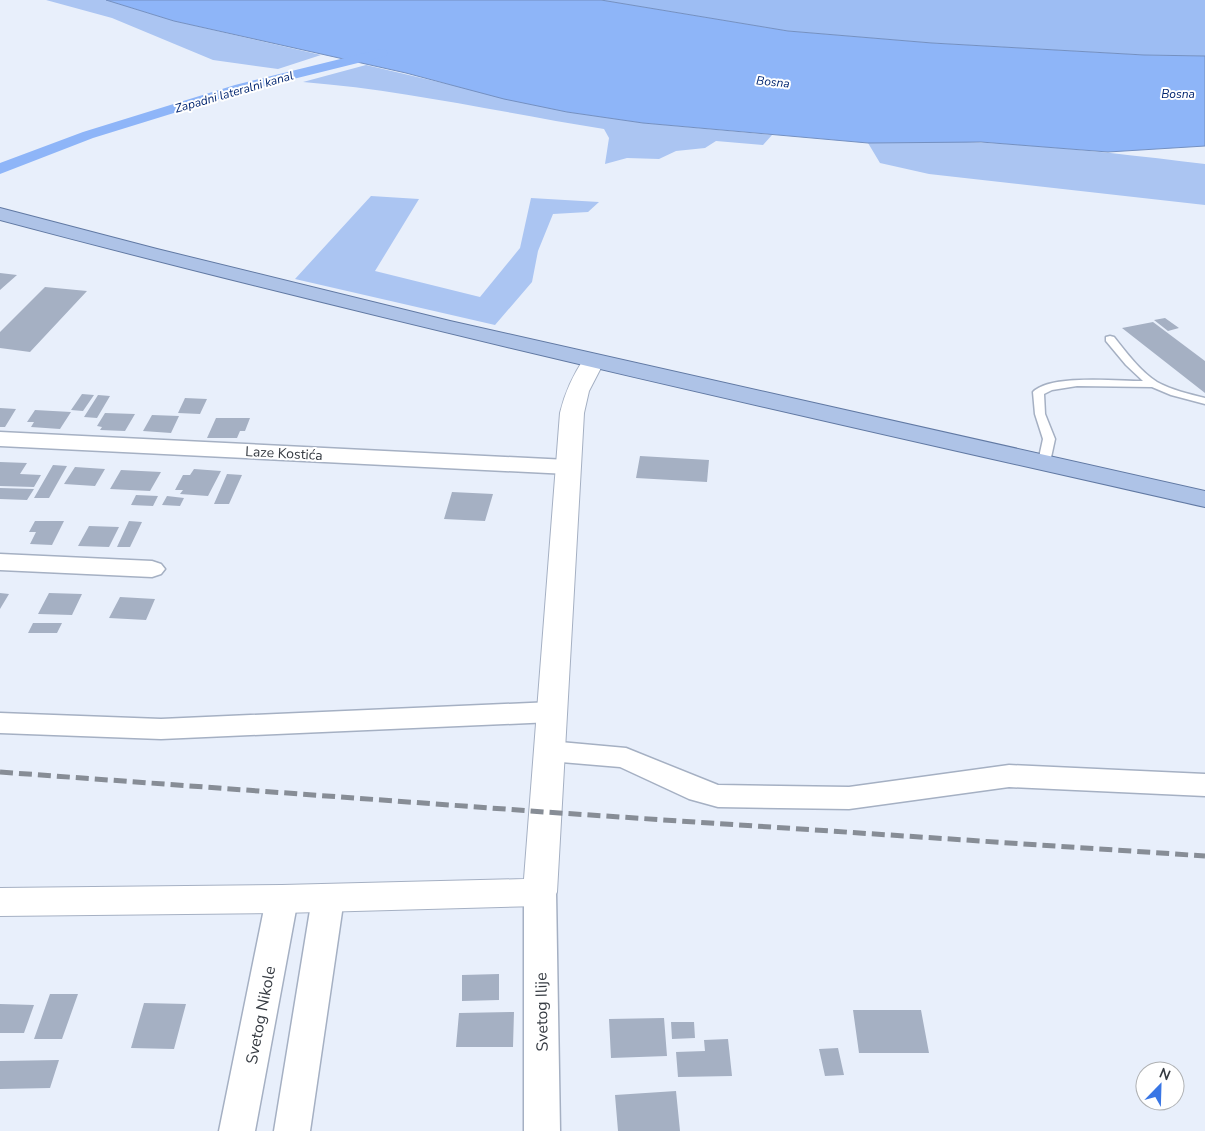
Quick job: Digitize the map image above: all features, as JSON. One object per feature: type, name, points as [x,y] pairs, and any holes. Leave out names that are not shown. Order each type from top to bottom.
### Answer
[{"type":"main road","points":[[0,214],[307,293],[593,362],[1205,499]]},
{"type":"street","points":[[6,908],[540,892],[572,413],[577,391],[593,362]]},
{"type":"street","name":"Laze Kostića","points":[[0,440],[568,467]]},
{"type":"street","points":[[0,562],[152,569]]},
{"type":"street","points":[[0,723],[161,729],[552,712]]},
{"type":"street","points":[[549,751],[626,758],[699,790],[718,796],[849,798],[1009,776],[1205,786]]},
{"type":"street","name":"Svetog Ilije","points":[[540,892],[542,1131]]},
{"type":"street","points":[[292,1131],[328,898]]},
{"type":"street","name":"Svetog Nikole","points":[[237,1131],[282,899]]},
{"type":"lane","points":[[1110,338],[1130,363],[1153,384],[1175,393],[1205,401]]},
{"type":"lane","points":[[1044,462],[1049,439],[1040,414],[1038,392],[1047,387],[1071,384],[1153,384]]},
{"type":"shaded area","points":[[46,0],[106,0],[174,21],[321,55],[278,69],[213,60],[112,18]]},
{"type":"shaded area","points":[[601,0],[1205,0],[1205,56],[1144,55],[932,43],[788,31]]},
{"type":"shaded area","points":[[366,65],[567,112],[643,123],[772,135],[763,145],[716,141],[705,148],[676,151],[659,159],[627,158],[605,164],[609,138],[604,129],[379,90],[303,82]]},
{"type":"shaded area","points":[[935,141],[1070,149],[1205,164],[1205,205],[929,174],[880,163],[868,143]]},
{"type":"shaded area","points":[[371,196],[419,199],[375,271],[480,297],[520,248],[531,198],[599,202],[588,212],[553,214],[538,251],[532,282],[495,325],[295,279]]},
{"type":"water","name":"Bosna","points":[[106,0],[601,0],[788,31],[932,43],[1144,55],[1205,56],[1205,146],[1108,152],[981,142],[868,143],[643,123],[567,112],[504,99],[406,73],[174,21]]},
{"type":"building","points":[[0,273],[17,275],[0,290]]},
{"type":"building","points":[[45,287],[87,291],[30,352],[0,348],[0,332]]},
{"type":"building","points":[[1165,318],[1179,328],[1168,331],[1154,320]]},
{"type":"building","points":[[1153,322],[1205,361],[1205,393],[1122,328]]},
{"type":"building","points":[[82,394],[94,395],[83,411],[71,410]]},
{"type":"building","points":[[98,395],[110,396],[97,418],[84,417]]},
{"type":"building","points":[[185,398],[207,399],[200,414],[178,413]]},
{"type":"building","points":[[0,408],[16,409],[5,427],[0,427]]},
{"type":"building","points":[[35,410],[71,412],[60,429],[31,427],[34,422],[27,422]]},
{"type":"building","points":[[105,413],[135,414],[125,431],[100,430],[102,427],[97,426]]},
{"type":"building","points":[[152,415],[179,416],[171,433],[143,431]]},
{"type":"building","points":[[216,418],[250,418],[245,431],[240,431],[237,438],[207,438]]},
{"type":"building","points":[[640,456],[709,460],[707,482],[636,478]]},
{"type":"building","points":[[0,462],[27,463],[20,474],[41,475],[34,487],[0,486]]},
{"type":"building","points":[[53,465],[67,466],[49,498],[34,498]]},
{"type":"building","points":[[75,467],[105,469],[95,486],[64,484]]},
{"type":"building","points":[[194,469],[221,471],[208,496],[180,494],[183,490],[175,490],[183,475],[190,475]]},
{"type":"building","points":[[121,470],[161,472],[150,491],[110,489]]},
{"type":"building","points":[[227,474],[242,475],[229,504],[214,504]]},
{"type":"building","points":[[0,488],[34,489],[27,500],[0,499]]},
{"type":"building","points":[[452,492],[493,494],[485,521],[444,519]]},
{"type":"building","points":[[136,495],[158,496],[153,506],[131,505]]},
{"type":"building","points":[[167,496],[184,498],[180,506],[162,505]]},
{"type":"building","points":[[35,521],[64,521],[52,545],[30,544],[36,532],[29,532]]},
{"type":"building","points":[[129,521],[142,522],[130,547],[117,547]]},
{"type":"building","points":[[89,526],[119,527],[109,547],[78,546]]},
{"type":"building","points":[[0,593],[9,594],[0,609]]},
{"type":"building","points":[[49,593],[82,594],[72,615],[38,614]]},
{"type":"building","points":[[120,597],[155,599],[146,620],[109,618]]},
{"type":"building","points":[[33,623],[62,623],[57,633],[28,633]]},
{"type":"building","points":[[499,974],[499,1000],[462,1001],[462,975]]},
{"type":"building","points":[[50,994],[78,994],[62,1039],[34,1039]]},
{"type":"building","points":[[144,1003],[186,1004],[174,1049],[131,1048]]},
{"type":"building","points":[[0,1004],[34,1005],[24,1033],[0,1033]]},
{"type":"building","points":[[853,1010],[921,1010],[929,1053],[859,1053]]},
{"type":"building","points":[[514,1012],[513,1047],[456,1047],[459,1013]]},
{"type":"building","points":[[664,1018],[667,1056],[611,1058],[609,1019]]},
{"type":"building","points":[[671,1022],[694,1022],[695,1038],[672,1039]]},
{"type":"building","points":[[728,1039],[732,1076],[678,1077],[676,1052],[705,1051],[704,1040]]},
{"type":"building","points":[[838,1048],[844,1075],[825,1076],[819,1049]]},
{"type":"building","points":[[59,1060],[50,1088],[0,1089],[0,1061]]},
{"type":"building","points":[[676,1091],[680,1131],[618,1131],[615,1095]]},
{"type":"waterway","name":"Zapadni lateralni kanal","points":[[0,169],[88,135],[240,88],[381,53]]},
{"type":"railway","points":[[0,772],[545,812],[1205,856]]}]
